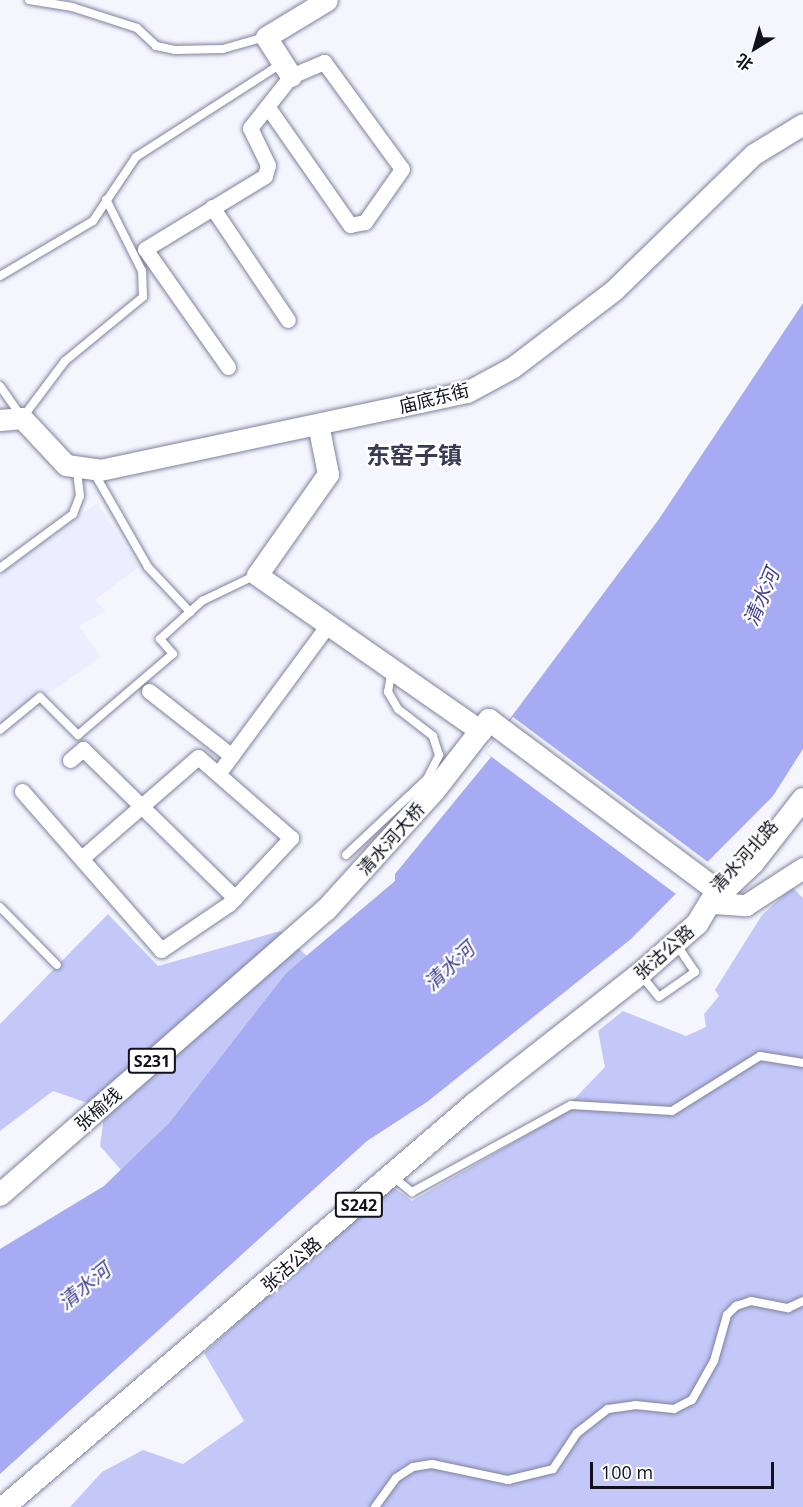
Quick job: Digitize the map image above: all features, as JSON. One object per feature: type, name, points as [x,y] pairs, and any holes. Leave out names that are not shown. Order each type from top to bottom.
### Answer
[{"type":"main road","points":[[488,733],[708,892]]},
{"type":"main road","name":"清水河大桥","points":[[305,928],[378,854],[488,733]]},
{"type":"main road","name":"清水河北路","points":[[708,892],[803,785]]},
{"type":"main road","name":"清水河北路","points":[[708,892],[803,799]]},
{"type":"main road","name":"张沽公路","points":[[4,1507],[474,1104],[640,974],[676,942],[708,892]]},
{"type":"main road","name":"张榆线","points":[[0,1195],[305,928]]},
{"type":"street","points":[[287,69],[266,37],[327,0]]},
{"type":"street","points":[[267,106],[350,225],[365,222],[402,169],[324,62],[287,69]]},
{"type":"street","points":[[228,367],[145,249],[265,176],[268,165],[250,128],[267,106],[287,69]]},
{"type":"street","name":"庙底东街","points":[[85,470],[467,392],[513,367],[631,276],[754,154],[803,124]]},
{"type":"street","points":[[212,207],[288,320]]},
{"type":"street","points":[[0,420],[22,418],[85,470]]},
{"type":"street","points":[[318,424],[328,474],[257,575],[327,626],[488,733]]},
{"type":"street","points":[[218,774],[327,626]]},
{"type":"street","points":[[149,691],[232,756]]},
{"type":"street","points":[[70,760],[83,748],[235,898]]},
{"type":"street","points":[[22,791],[161,950],[235,898],[291,838],[198,757],[82,858]]},
{"type":"street","points":[[708,892],[750,892],[803,860]]},
{"type":"street","points":[[708,892],[746,905],[803,868]]},
{"type":"lane","points":[[29,0],[72,7],[137,28],[156,46],[191,52],[266,37]]},
{"type":"lane","points":[[0,276],[93,221],[136,157],[287,69]]},
{"type":"lane","points":[[0,386],[22,418],[65,361],[143,297],[142,271],[106,199]]},
{"type":"lane","points":[[0,568],[72,514],[80,496],[85,470]]},
{"type":"lane","points":[[85,470],[148,567],[190,612]]},
{"type":"lane","points":[[0,730],[40,698],[78,735],[173,654],[160,639],[190,612],[257,575]]},
{"type":"lane","points":[[346,855],[427,779],[439,755],[433,736],[398,708],[388,692],[392,670]]},
{"type":"lane","points":[[0,907],[57,965]]},
{"type":"lane","points":[[640,974],[659,997],[696,972],[676,942]]},
{"type":"lane","points":[[392,1176],[412,1192],[571,1105],[672,1111],[760,1056],[803,1063]]},
{"type":"lane","points":[[375,1507],[396,1478],[413,1467],[432,1464],[508,1480],[553,1469],[577,1433],[608,1410],[635,1405],[674,1409],[692,1400],[714,1361],[727,1315],[736,1306],[751,1301],[788,1308],[803,1301]]},
{"type":"shaded area","points":[[97,503],[139,567],[95,600],[106,611],[79,626],[101,657],[45,696],[39,690],[0,726],[0,574]]},
{"type":"shaded area","points":[[792,887],[803,898],[803,1507],[70,1507],[102,1472],[143,1450],[183,1464],[244,1421],[204,1353],[390,1185],[412,1201],[556,1118],[605,1067],[598,1031],[623,1011],[686,1036],[706,1027],[704,1014],[719,996],[715,990],[762,915]]},
{"type":"shaded area","points":[[108,914],[158,966],[280,931],[307,956],[286,973],[169,1123],[121,1170],[100,1146],[105,1109],[53,1091],[0,1131],[0,1024]]},
{"type":"water","name":"清水河","points":[[803,303],[803,749],[773,796],[631,939],[427,1102],[367,1141],[0,1474],[0,1249],[104,1186],[169,1123],[286,973],[395,881],[395,874],[491,757],[485,752],[659,519]]},
{"type":"pier","points":[[513,717],[712,865],[680,897],[485,752]]},
{"type":"district","name":"东窑子镇","points":[[414,455]]}]
